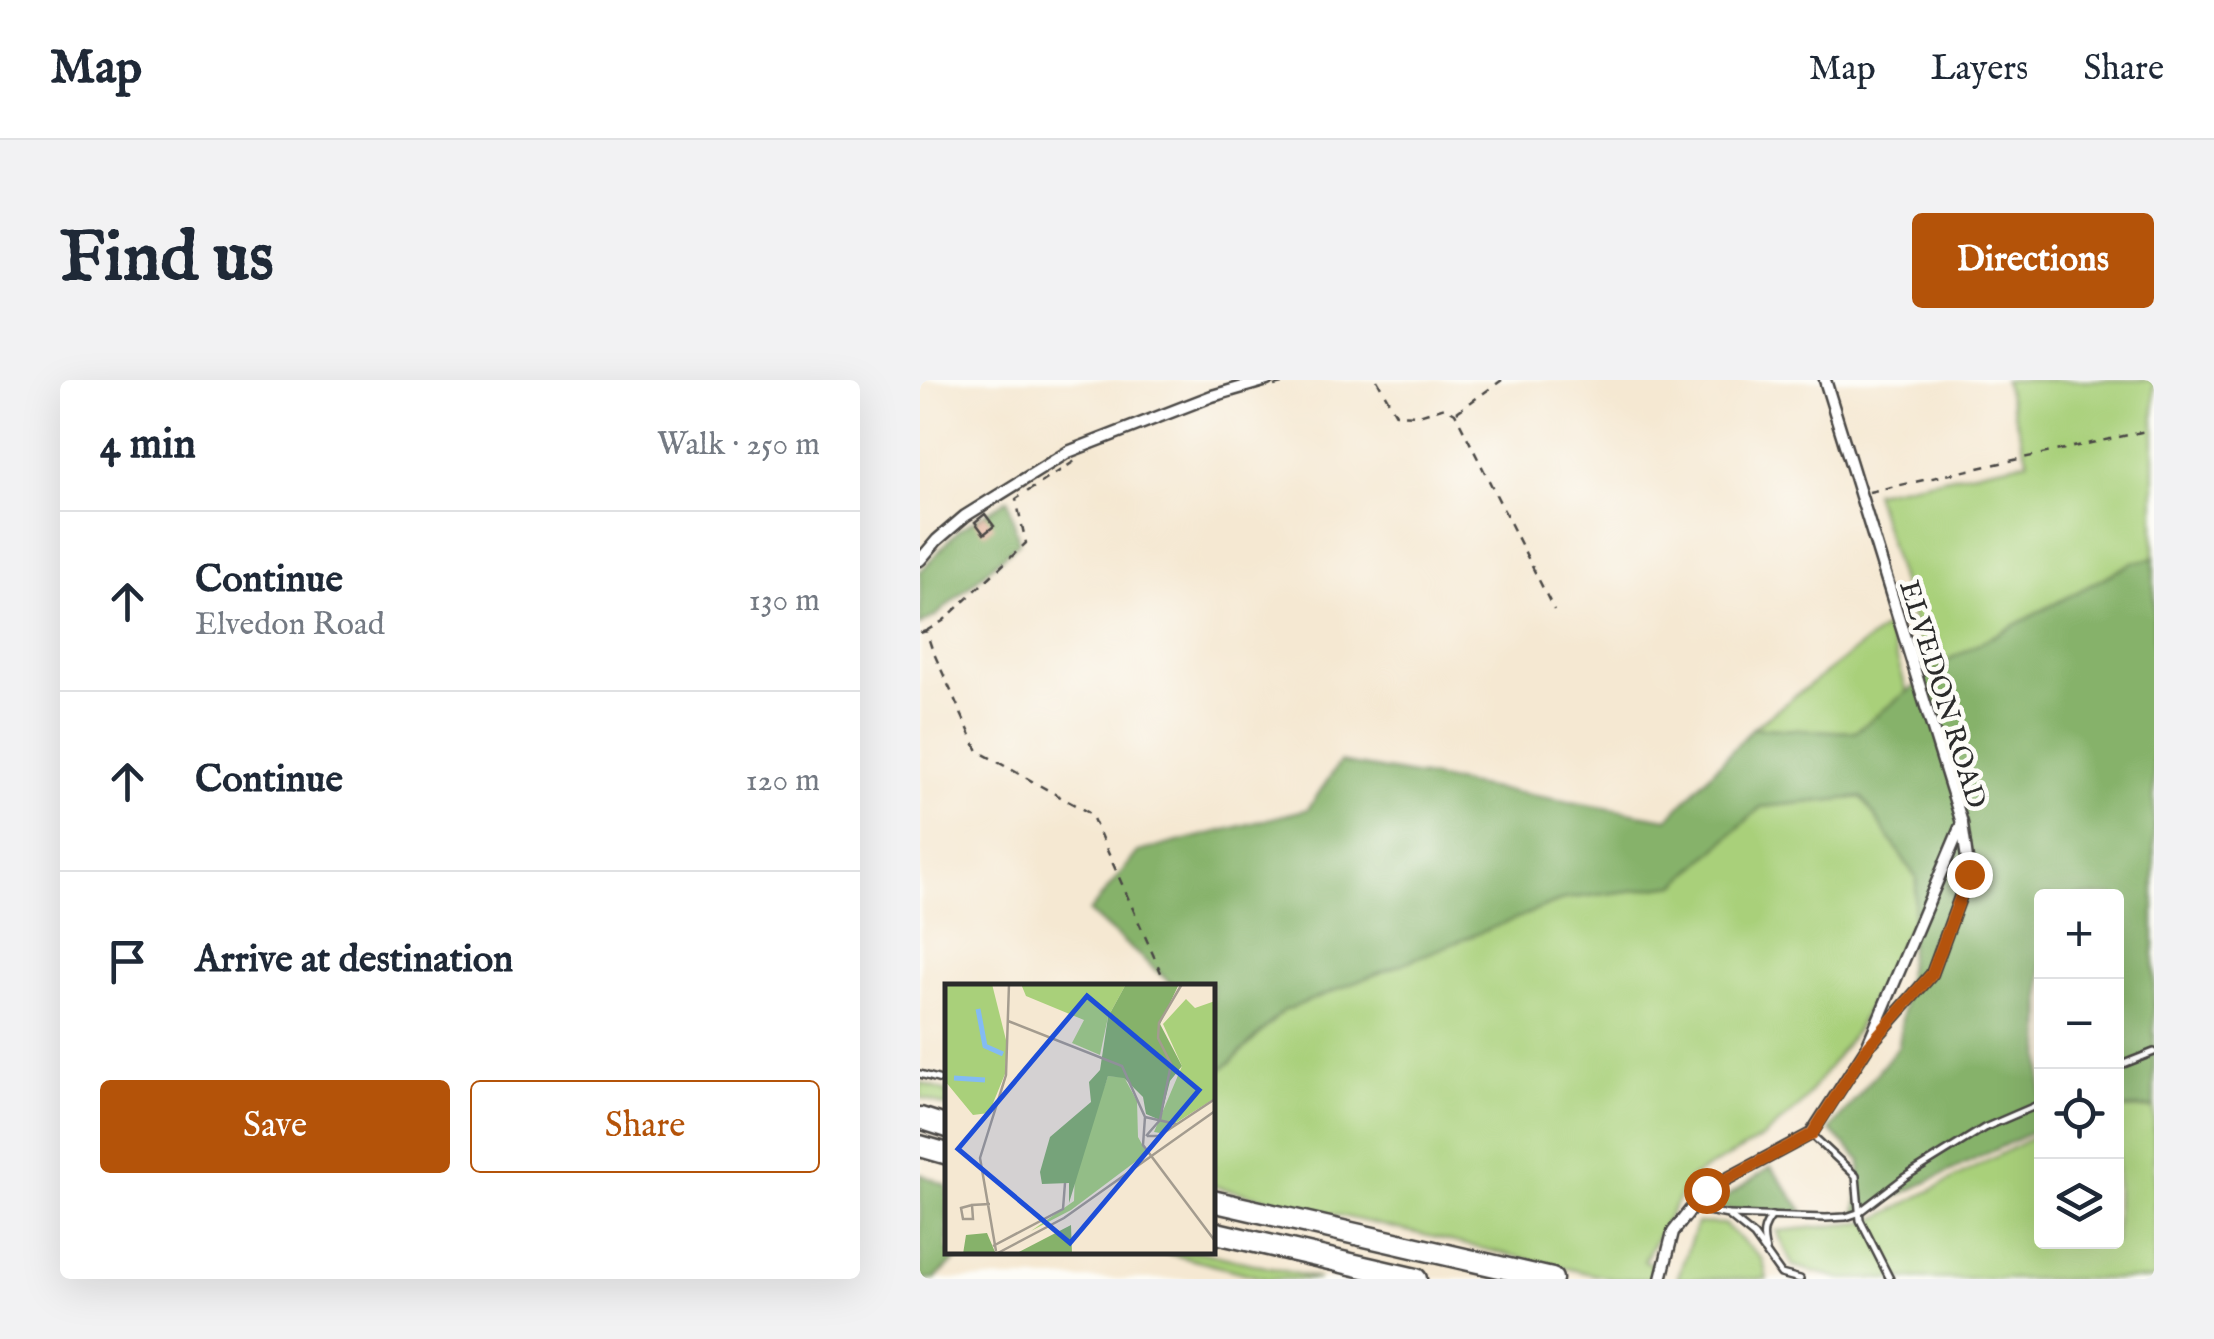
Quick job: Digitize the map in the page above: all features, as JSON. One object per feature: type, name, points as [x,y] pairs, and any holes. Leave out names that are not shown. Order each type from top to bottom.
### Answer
[{"type":"highway","points":[[920,1118],[945,1125]]},
{"type":"highway","points":[[920,1146],[945,1153]]},
{"type":"highway","points":[[1215,1202],[1552,1279]]},
{"type":"highway","points":[[1215,1233],[1416,1279]]},
{"type":"street","name":"ELVEDON ROAD","points":[[1661,1279],[1673,1232],[1706,1190],[1812,1134],[1866,1049],[1962,823],[1825,380]]},
{"type":"street","points":[[920,560],[965,516],[1068,452],[1212,396],[1264,384]]},
{"type":"street","points":[[1866,1049],[1932,974],[1969,874],[1962,823]]},
{"type":"lane","points":[[2124,1064],[2154,1052]]},
{"type":"lane","points":[[920,1074],[945,1081]]},
{"type":"lane","points":[[1692,1208],[1728,1215],[1846,1217],[1858,1213],[1905,1177],[1984,1128],[2034,1106]]},
{"type":"lane","points":[[1812,1134],[1856,1176],[1858,1213],[1890,1279]]},
{"type":"lane","points":[[1728,1215],[1754,1236],[1781,1274],[1800,1279]]},
{"type":"lane","points":[[1767,1254],[1762,1236],[1772,1216]]},
{"type":"path","points":[[1264,384],[1298,380]]},
{"type":"path","points":[[1377,380],[1396,414],[1419,415],[1444,407],[1455,413],[1554,610]]},
{"type":"path","points":[[1455,413],[1502,380]]},
{"type":"path","points":[[1860,494],[2146,431]]},
{"type":"path","points":[[920,633],[943,621],[1026,542],[1016,499],[1078,460]]},
{"type":"path","points":[[926,631],[978,751],[1091,814],[1167,984]]},
{"type":"green space","points":[[2004,380],[2154,380],[2154,558],[2134,562],[1950,659],[1929,675],[1874,492],[2028,461]]},
{"type":"green space","points":[[1008,499],[1019,542],[937,615],[920,625],[920,572],[959,530]]},
{"type":"green space","points":[[2154,558],[2154,1107],[2124,1108],[2124,889],[2034,889],[2034,1131],[1856,1216],[1861,1161],[1830,1130],[1899,1046],[1917,879],[1862,797],[1761,807],[1676,885],[1565,899],[1283,1011],[1215,1074],[1215,984],[1172,984],[1089,912],[1138,852],[1308,809],[1340,762],[1668,819],[1753,728],[1855,732],[1950,659],[2134,562]]},
{"type":"green space","points":[[1887,626],[1907,692],[1855,732],[1753,728]]},
{"type":"green space","points":[[1862,797],[1917,879],[1913,919],[1857,1029],[1800,1106],[1762,1138],[1690,1178],[1644,1261],[1653,1264],[1652,1279],[1613,1279],[1215,1186],[1215,1074],[1283,1011],[1565,899],[1676,885],[1761,807]]},
{"type":"green space","points":[[920,1082],[945,1091],[945,1106],[920,1097]]},
{"type":"green space","points":[[2154,1108],[2154,1279],[1842,1279],[1793,1266],[1777,1231],[1870,1222],[2034,1137],[2034,1249],[2124,1249],[2124,1109]]},
{"type":"green space","points":[[1771,1167],[1804,1212],[1732,1211],[1713,1206]]},
{"type":"green space","points":[[920,1174],[945,1185],[945,1254],[962,1254],[935,1279],[920,1279]]},
{"type":"green space","points":[[1697,1223],[1724,1224],[1763,1260],[1767,1279],[1677,1279]]},
{"type":"green space","points":[[1170,1254],[1210,1254],[1319,1279],[1267,1279]]},
{"type":"building","points":[[985,514],[994,526],[984,534],[975,522]]},
{"type":"route","points":[[1706,1190],[1812,1134],[1866,1049],[1932,974],[1969,874]]}]
